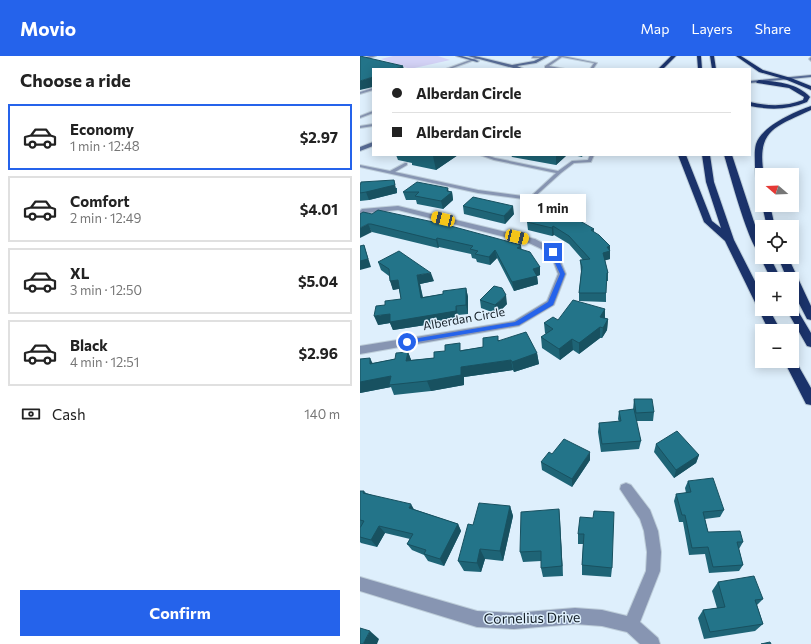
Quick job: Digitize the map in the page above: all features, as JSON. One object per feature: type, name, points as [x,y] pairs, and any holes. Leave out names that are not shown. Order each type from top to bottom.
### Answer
[{"type":"highway","points":[[661,68],[674,56]]},
{"type":"highway","points":[[699,56],[700,68]]},
{"type":"highway","points":[[738,56],[761,71],[789,79],[811,88]]},
{"type":"highway","points":[[751,104],[771,107],[789,106],[805,101],[807,97],[803,92],[792,87],[759,82]]},
{"type":"highway","points":[[758,168],[758,144],[763,134],[771,127],[811,108]]},
{"type":"highway","points":[[682,156],[708,222],[729,240]]},
{"type":"highway","points":[[706,156],[710,182],[729,240],[755,292]]},
{"type":"highway","points":[[728,156],[755,238]]},
{"type":"highway","points":[[786,264],[798,292],[811,316]]},
{"type":"highway","points":[[794,316],[811,343]]},
{"type":"highway","points":[[794,368],[811,400]]},
{"type":"main road","points":[[458,56],[507,67],[535,62],[546,57]]},
{"type":"main road","points":[[471,58],[479,58],[507,67]]},
{"type":"main road","points":[[531,68],[535,62]]},
{"type":"main road","points":[[758,75],[811,72]]},
{"type":"main road","points":[[751,82],[811,76]]},
{"type":"main road","points":[[360,149],[372,144]]},
{"type":"street","points":[[360,60],[374,56]]},
{"type":"street","name":"Alberdan Circle","points":[[360,214],[398,208],[532,241],[553,252],[562,274],[551,303],[516,324],[360,350]]},
{"type":"street","points":[[626,489],[645,515],[651,531],[654,552],[653,571],[631,625]]},
{"type":"street","name":"Cornelius Drive","points":[[360,584],[478,619],[514,621],[575,616],[602,618],[631,625],[652,644]]},
{"type":"lane","points":[[555,68],[546,67],[560,56],[596,64],[593,68]]},
{"type":"lane","points":[[533,57],[546,57]]},
{"type":"lane","points":[[450,68],[471,58]]},
{"type":"lane","points":[[360,93],[372,89]]},
{"type":"lane","points":[[360,117],[372,112]]},
{"type":"lane","points":[[360,127],[372,125]]},
{"type":"lane","points":[[485,156],[559,172]]},
{"type":"lane","points":[[494,159],[497,156]]},
{"type":"lane","points":[[360,166],[476,191],[531,199],[559,172],[573,162],[590,161],[592,156]]},
{"type":"lane","points":[[391,172],[405,164]]},
{"type":"shaded area","points":[[393,56],[438,56],[450,60],[414,68],[407,68],[381,59]]},
{"type":"building","points":[[360,56],[403,66],[398,68],[372,68],[372,77],[360,81]]},
{"type":"building","points":[[394,180],[395,185],[360,193],[361,182]]},
{"type":"building","points":[[417,182],[448,188],[447,191],[452,192],[441,201],[415,196],[419,192],[403,192]]},
{"type":"building","points":[[473,197],[513,206],[504,216],[463,206]]},
{"type":"building","points":[[378,210],[447,225],[521,245],[517,248],[530,252],[540,267],[533,269],[537,276],[512,282],[495,250],[489,257],[475,254],[478,251],[470,249],[473,246],[437,238],[436,240],[371,224],[360,228],[360,214],[363,212],[372,214]]},
{"type":"building","points":[[536,210],[580,221],[594,229],[591,230],[599,235],[610,246],[607,247],[610,251],[603,253],[608,273],[606,293],[579,293],[582,267],[580,260],[590,259],[569,236],[553,226],[552,228],[527,222]]},
{"type":"building","points":[[364,245],[368,259],[360,261],[360,246]]},
{"type":"building","points":[[399,251],[431,273],[417,275],[421,298],[443,294],[443,291],[466,288],[466,305],[456,306],[456,311],[390,322],[390,314],[374,316],[376,306],[385,305],[385,301],[401,299],[398,280],[390,281],[389,269],[378,262]]},
{"type":"building","points":[[494,286],[502,288],[506,295],[495,305],[480,300]]},
{"type":"building","points":[[573,300],[605,309],[600,317],[608,319],[603,328],[600,327],[579,343],[572,339],[559,349],[541,337],[553,329],[544,323],[553,317],[558,320]]},
{"type":"building","points":[[526,332],[537,353],[512,362],[511,360],[461,367],[461,375],[427,381],[389,385],[391,376],[360,382],[360,359],[370,358],[370,364],[395,359],[396,353],[408,352],[406,361],[434,358],[434,352],[445,351],[445,345],[460,343],[460,351],[483,347],[483,338],[498,336],[498,341]]},
{"type":"building","points":[[634,399],[652,399],[654,412],[636,413]]},
{"type":"building","points":[[634,409],[641,441],[602,444],[599,423],[621,421],[619,411]]},
{"type":"building","points":[[677,431],[699,455],[676,470],[656,444]]},
{"type":"building","points":[[564,439],[590,452],[572,479],[541,462],[549,452],[552,454]]},
{"type":"building","points":[[713,478],[724,510],[703,512],[708,532],[740,531],[743,542],[737,542],[743,565],[713,567],[708,547],[692,548],[685,515],[682,515],[676,494],[691,492],[688,481]]},
{"type":"building","points":[[360,491],[411,504],[409,508],[458,524],[440,559],[424,554],[426,550],[407,544],[413,534],[379,526],[371,540],[360,537],[360,528],[364,521],[360,520]]},
{"type":"building","points":[[479,503],[510,506],[500,551],[480,549],[477,563],[458,561],[468,524],[473,525]]},
{"type":"building","points":[[559,509],[562,566],[541,568],[541,551],[520,552],[521,512]]},
{"type":"building","points":[[594,511],[614,512],[612,568],[582,565],[584,534],[578,534],[580,517],[593,518]]},
{"type":"building","points":[[754,576],[763,599],[755,600],[763,624],[710,632],[703,610],[725,607],[718,582]]},
{"type":"building","points":[[360,628],[370,631],[363,644],[360,644]]},
{"type":"route","points":[[407,342],[516,324],[551,303],[562,274],[553,252]]}]
